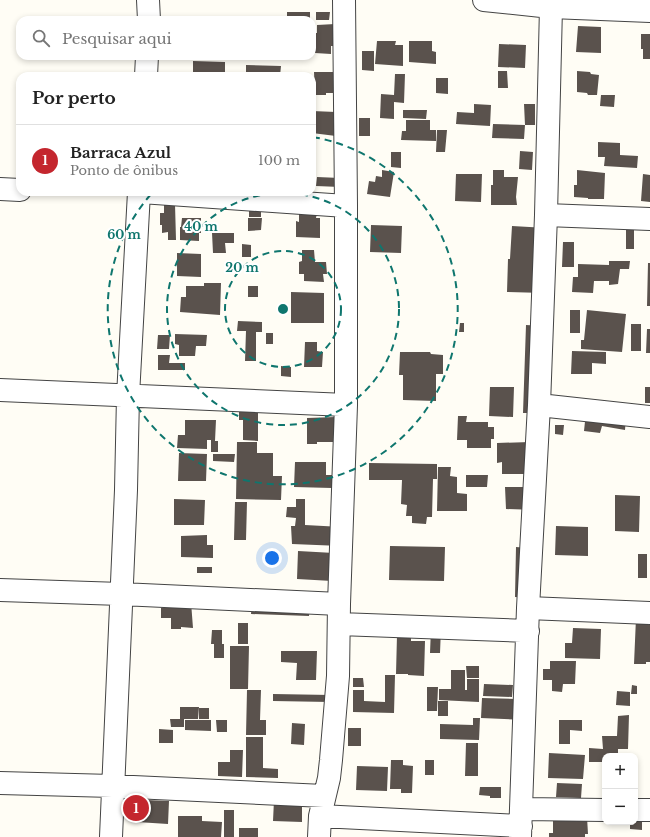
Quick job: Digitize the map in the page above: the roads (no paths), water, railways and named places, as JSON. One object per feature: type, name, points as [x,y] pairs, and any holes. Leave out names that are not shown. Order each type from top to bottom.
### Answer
[{"type":"street","points":[[148,0],[149,16]]},
{"type":"street","points":[[319,837],[322,806],[329,778],[338,676],[346,405],[344,0]]},
{"type":"street","points":[[484,0],[552,7],[650,11]]},
{"type":"street","points":[[521,824],[528,608],[539,405],[552,7]]},
{"type":"street","points":[[146,72],[147,60]]},
{"type":"street","points":[[0,189],[16,190]]},
{"type":"street","points":[[111,837],[128,396],[140,196]]},
{"type":"street","points":[[199,196],[346,206]]},
{"type":"street","points":[[546,215],[650,218]]},
{"type":"street","points":[[0,390],[346,405]]},
{"type":"street","points":[[539,405],[650,416]]},
{"type":"street","points":[[0,590],[121,594],[528,632]]},
{"type":"street","points":[[528,608],[650,613]]},
{"type":"street","points":[[0,783],[112,786],[521,824],[602,810]]},
{"type":"street","points":[[638,810],[650,810]]},
{"type":"place","name":"Barraca Azul","points":[[136,808]]}]
